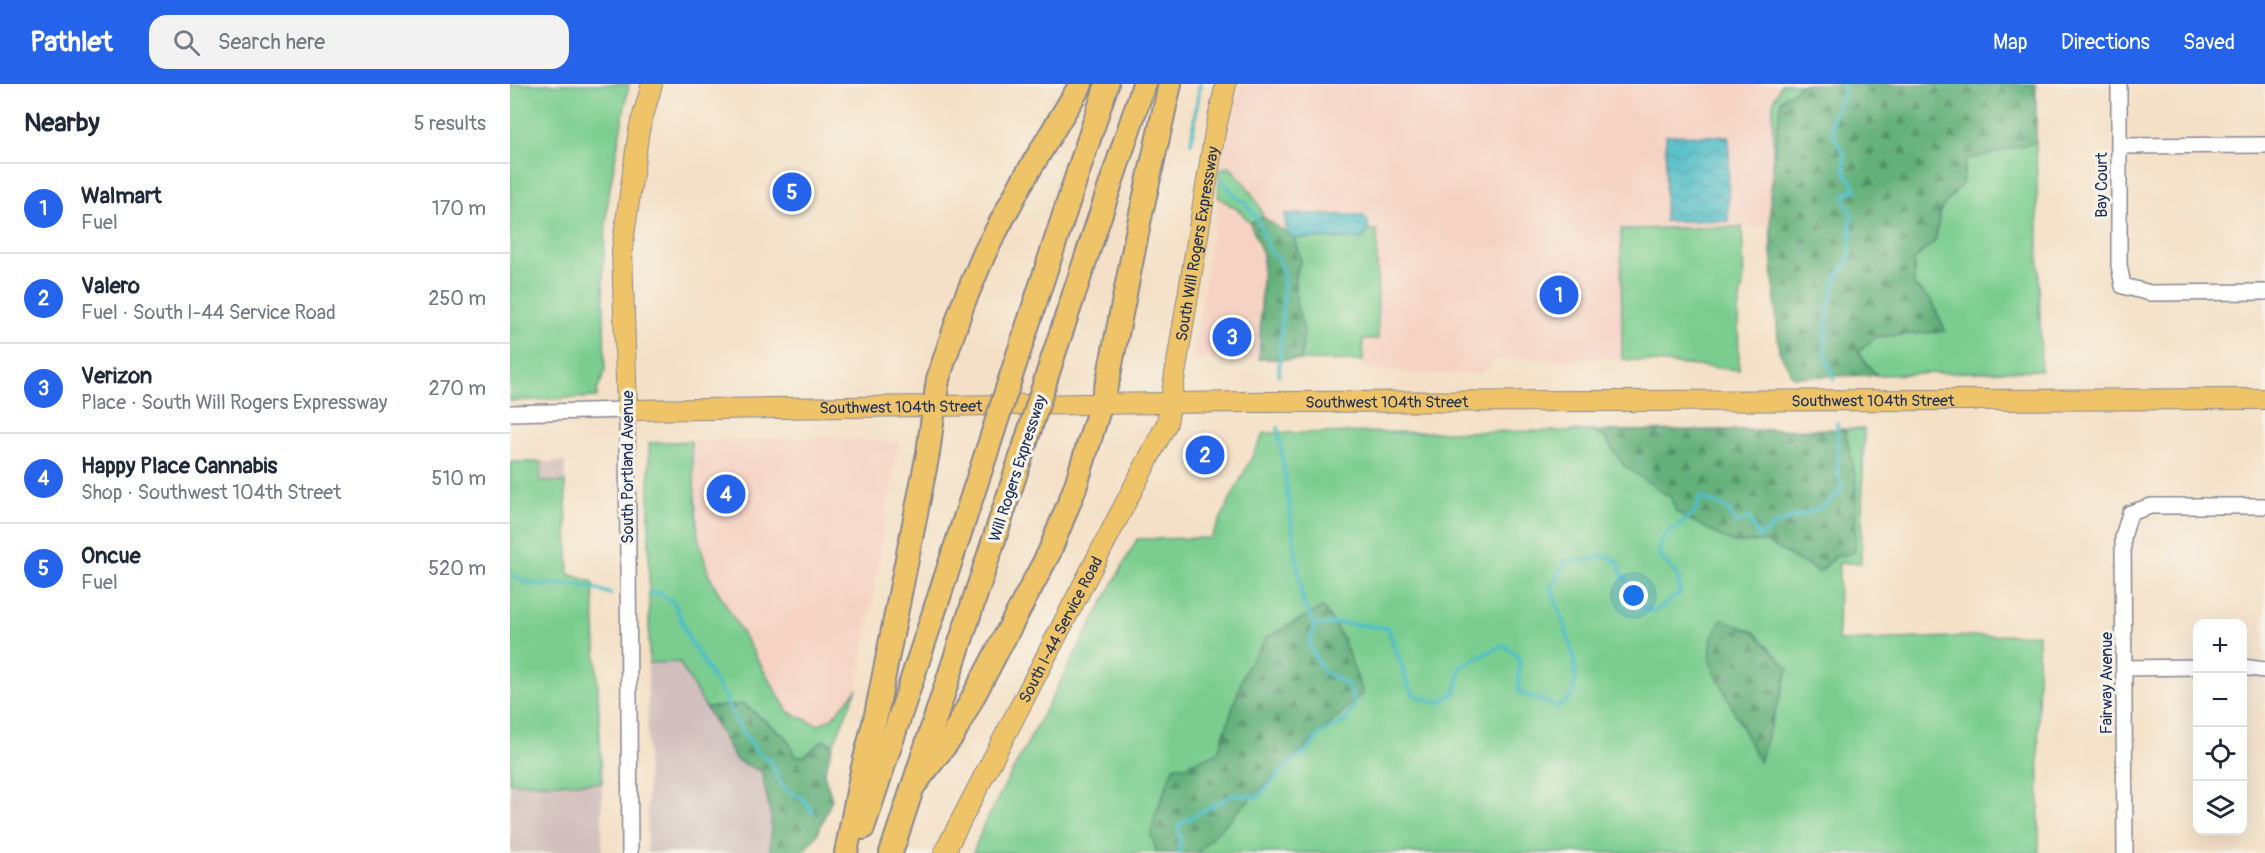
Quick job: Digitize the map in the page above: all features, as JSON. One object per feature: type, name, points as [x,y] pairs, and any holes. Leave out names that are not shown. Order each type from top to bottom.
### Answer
[{"type":"highway","points":[[846,853],[928,453],[938,379],[963,304],[985,252],[1022,182],[1080,84]]},
{"type":"highway","name":"Will Rogers Expressway","points":[[855,853],[1107,84]]},
{"type":"highway","name":"Will Rogers Expressway","points":[[891,853],[1143,84]]},
{"type":"highway","points":[[912,788],[953,735],[1049,553],[1075,488],[1110,372],[1140,218],[1170,84]]},
{"type":"main road","name":"South Portland Avenue","points":[[627,410],[622,250],[639,130],[652,84]]},
{"type":"main road","name":"South Will Rogers Expressway","points":[[1170,404],[1215,132],[1226,84]]},
{"type":"main road","name":"Southwest 104th Street","points":[[627,410],[933,405],[2265,399]]},
{"type":"main road","name":"South I-44 Service Road","points":[[944,853],[1167,423],[1170,404]]},
{"type":"street","name":"Bay Court","points":[[2118,84],[2119,265],[2123,286],[2150,293],[2265,292]]},
{"type":"street","points":[[2119,146],[2265,146]]},
{"type":"street","name":"Southwest 104th Street","points":[[510,413],[627,410]]},
{"type":"street","name":"South Portland Avenue","points":[[627,410],[630,853]]},
{"type":"street","name":"Fairway Avenue","points":[[2125,853],[2123,537],[2130,513],[2151,506],[2265,506]]},
{"type":"street","points":[[2124,668],[2193,667]]},
{"type":"street","points":[[2247,668],[2265,670]]},
{"type":"shaded area","points":[[1242,84],[1781,84],[1773,103],[1771,227],[1621,229],[1622,359],[1495,360],[1481,374],[1433,374],[1363,368],[1363,339],[1377,339],[1377,231],[1369,230],[1368,221],[1362,215],[1286,214],[1286,232],[1263,217],[1260,209],[1230,166],[1219,170]]},
{"type":"shaded area","points":[[1218,197],[1240,211],[1250,223],[1263,255],[1259,359],[1193,360]]},
{"type":"shaded area","points":[[820,436],[899,443],[857,689],[832,718],[818,725],[788,712],[709,576],[698,536],[691,441]]},
{"type":"shaded area","points":[[541,462],[565,462],[565,482],[540,482]]},
{"type":"shaded area","points":[[679,662],[736,760],[762,772],[771,819],[770,853],[647,853],[648,663]]},
{"type":"shaded area","points":[[510,783],[602,783],[602,853],[510,853]]},
{"type":"green space","points":[[510,84],[629,84],[608,198],[603,269],[605,371],[597,397],[510,401]]},
{"type":"green space","points":[[1781,84],[1802,84],[1781,100],[1773,166],[1773,103]]},
{"type":"green space","points":[[1802,84],[2036,84],[2036,142],[1966,160],[1962,184],[1941,209],[1935,241],[1914,260],[1914,285],[1932,301],[1945,331],[1876,337],[1858,352],[1876,375],[1793,377],[1779,351],[1771,253],[1770,194],[1781,100]]},
{"type":"green space","points":[[2036,142],[2041,370],[1876,375],[1858,352],[1876,337],[1945,331],[1932,301],[1914,285],[1914,260],[1935,240],[1941,209],[1962,184],[1966,160]]},
{"type":"green space","points":[[1229,166],[1253,196],[1263,217],[1250,223],[1240,211],[1218,197],[1219,170]]},
{"type":"green space","points":[[1263,217],[1294,238],[1301,260],[1295,276],[1296,303],[1304,331],[1301,360],[1259,359],[1263,255],[1250,223]]},
{"type":"green space","points":[[1742,227],[1744,279],[1738,311],[1739,370],[1622,359],[1621,229]]},
{"type":"green space","points":[[1369,230],[1377,230],[1378,339],[1363,339],[1363,361],[1301,360],[1304,331],[1296,303],[1295,276],[1301,260],[1294,238],[1362,239]]},
{"type":"green space","points":[[1864,429],[1861,563],[1839,563],[1838,641],[2038,634],[2039,853],[973,853],[984,824],[1137,539],[1211,538],[1264,433]]},
{"type":"green space","points":[[1845,430],[1856,478],[1855,552],[1836,557],[1819,572],[1766,542],[1733,543],[1676,512],[1671,498],[1624,466],[1605,438],[1589,431]]},
{"type":"green space","points":[[691,441],[698,536],[709,576],[788,712],[818,725],[832,718],[857,689],[833,745],[824,740],[804,756],[795,756],[787,738],[744,704],[706,708],[679,662],[649,663],[649,443]]},
{"type":"green space","points":[[510,462],[541,462],[540,482],[565,482],[569,574],[593,582],[602,783],[510,783]]},
{"type":"green space","points":[[1323,607],[1342,637],[1363,693],[1244,805],[1197,853],[1157,853],[1151,835],[1156,813],[1174,766],[1185,766],[1218,752],[1245,670],[1267,637]]},
{"type":"green space","points":[[1722,619],[1754,632],[1789,669],[1759,762],[1710,662],[1712,637]]},
{"type":"green space","points":[[743,704],[787,738],[795,756],[804,756],[824,740],[833,745],[824,774],[832,799],[817,835],[802,853],[770,853],[771,819],[762,772],[736,760],[706,708]]},
{"type":"water","points":[[1666,135],[1729,136],[1728,221],[1665,221]]},
{"type":"water","points":[[1285,214],[1362,215],[1368,221],[1369,230],[1362,239],[1294,238],[1286,232]]},
{"type":"waterway","points":[[1191,143],[1200,84]]},
{"type":"waterway","points":[[1834,379],[1824,349],[1830,299],[1837,277],[1850,258],[1851,214],[1844,198],[1847,193],[1856,190],[1845,173],[1844,153],[1833,134],[1833,115],[1842,99],[1844,84]]},
{"type":"waterway","points":[[1223,181],[1237,198],[1245,202],[1259,222],[1268,248],[1279,260],[1284,277],[1279,375]]},
{"type":"waterway","points":[[1315,625],[1342,623],[1388,628],[1408,685],[1415,696],[1438,703],[1455,693],[1461,666],[1504,645],[1519,657],[1519,693],[1555,707],[1568,700],[1574,690],[1575,677],[1571,646],[1551,588],[1566,560],[1590,560],[1601,555],[1618,561],[1622,576],[1634,586],[1642,608],[1655,611],[1680,593],[1678,576],[1659,555],[1661,539],[1694,513],[1701,497],[1728,509],[1736,524],[1749,518],[1759,538],[1776,524],[1823,507],[1842,489],[1838,472],[1837,423]]},
{"type":"waterway","points":[[1180,853],[1179,824],[1233,795],[1258,797],[1288,764],[1306,752],[1320,734],[1346,721],[1355,703],[1348,685],[1323,671],[1309,644],[1315,625],[1303,603],[1278,428]]},
{"type":"waterway","points":[[510,573],[532,583],[579,585],[611,594]]},
{"type":"waterway","points":[[649,593],[660,593],[675,604],[688,637],[741,729],[757,752],[770,761],[787,791],[801,797],[813,813]]},
{"type":"place","name":"Oncue","points":[[792,192]]},
{"type":"place","name":"Walmart","points":[[1559,295]]},
{"type":"place","name":"Verizon","points":[[1232,337]]},
{"type":"place","name":"Valero","points":[[1205,455]]},
{"type":"place","name":"Happy Place Cannabis","points":[[726,494]]}]
